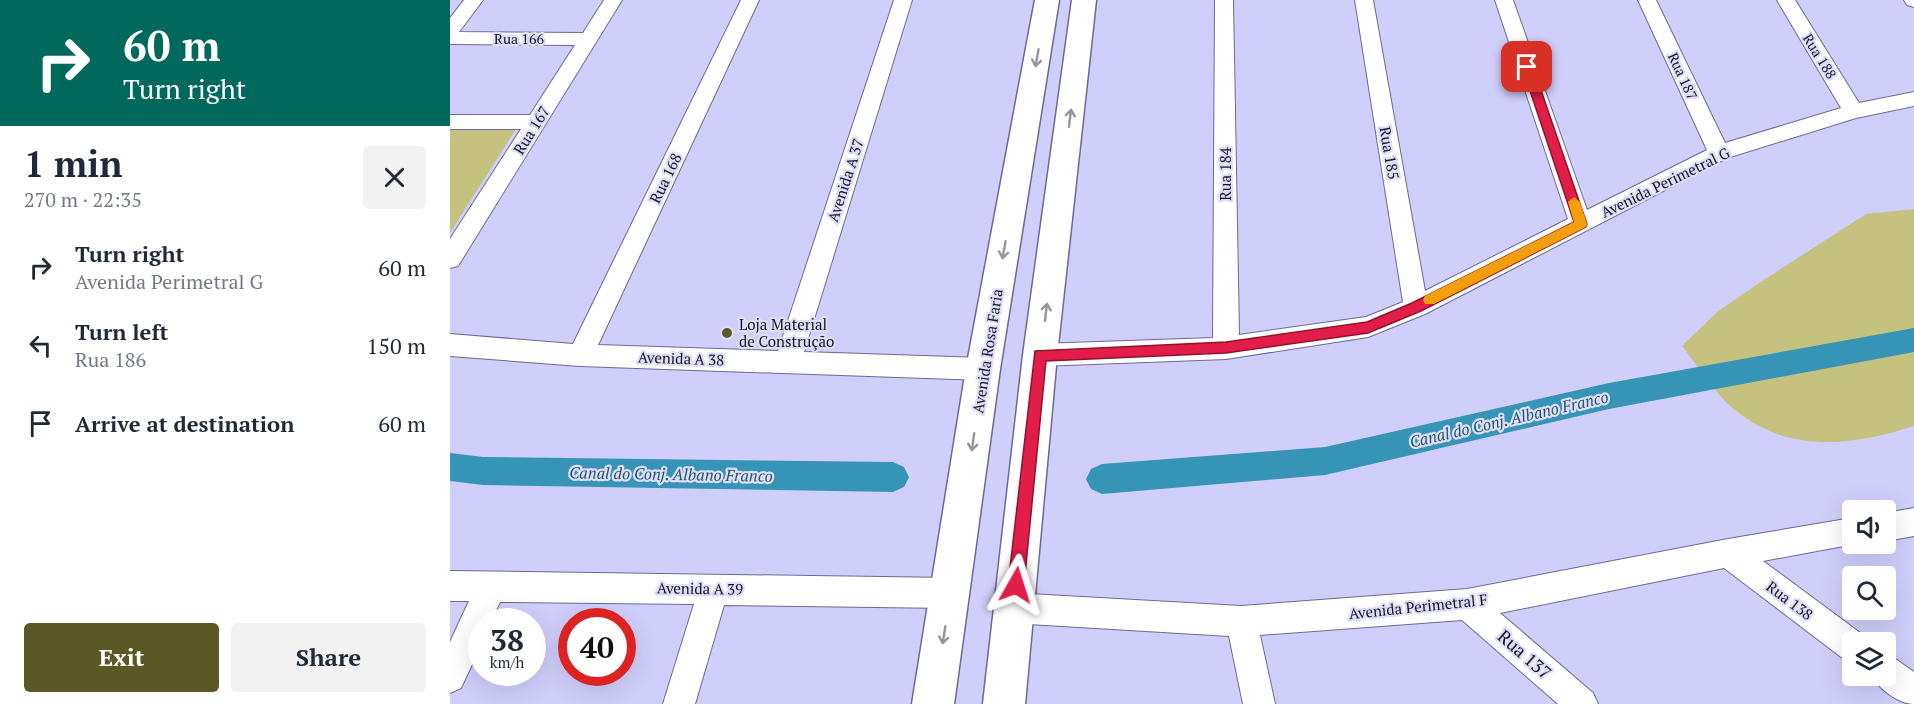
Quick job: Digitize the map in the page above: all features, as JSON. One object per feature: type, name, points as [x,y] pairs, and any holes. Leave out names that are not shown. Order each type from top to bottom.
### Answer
[{"type":"street","points":[[450,31],[474,0]]},
{"type":"street","name":"Rua 167","points":[[450,259],[613,0]]},
{"type":"street","name":"Rua 168","points":[[580,355],[750,0]]},
{"type":"street","name":"Avenida A 37","points":[[788,361],[903,0]]},
{"type":"street","name":"Rua 184","points":[[1224,0],[1226,348]]},
{"type":"street","name":"Rua 185","points":[[1364,0],[1416,307]]},
{"type":"street","points":[[1504,0],[1581,224]]},
{"type":"street","name":"Rua 187","points":[[1647,0],[1719,153]]},
{"type":"street","name":"Rua 188","points":[[1786,0],[1854,111]]},
{"type":"street","points":[[1004,704],[1040,355],[1084,1],[1047,1]]},
{"type":"street","name":"Avenida Rosa Faria","points":[[933,704],[983,369],[1047,1]]},
{"type":"street","name":"Rua 166","points":[[450,38],[588,39]]},
{"type":"street","name":"Avenida Perimetral G","points":[[1040,355],[1226,348],[1368,327],[1416,307],[1719,153],[1854,111],[1914,99]]},
{"type":"street","points":[[450,122],[536,122]]},
{"type":"street","name":"Avenida A 38","points":[[450,345],[580,355],[983,369]]},
{"type":"street","points":[[1896,525],[1914,522]]},
{"type":"street","name":"Avenida Perimetral F","points":[[1013,608],[1241,621],[1467,604],[1728,553],[1842,534]]},
{"type":"street","name":"Rua 138","points":[[1728,553],[1842,638]]},
{"type":"street","name":"Avenida A 39","points":[[450,586],[950,593]]},
{"type":"street","points":[[450,677],[491,587]]},
{"type":"street","points":[[679,704],[714,588]]},
{"type":"street","name":"Rua 137","points":[[1467,604],[1582,704]]},
{"type":"street","points":[[1241,621],[1259,704]]},
{"type":"street","points":[[1896,678],[1914,692]]},
{"type":"shaded area","points":[[450,129],[516,129],[450,233]]},
{"type":"shaded area","points":[[1914,209],[1914,426],[1866,438],[1817,442],[1771,431],[1749,420],[1728,404],[1682,346],[1717,312],[1866,214]]},
{"type":"waterway","name":"Canal do Conj. Albano Franco","points":[[1102,479],[1325,461],[1609,396],[1914,340]]},
{"type":"waterway","name":"Canal do Conj. Albano Franco","points":[[450,467],[483,471],[893,477]]},
{"type":"slow traffic","points":[[1430,300],[1581,224],[1574,202]]},
{"type":"place","name":"Loja Material de Construção","points":[[727,333]]},
{"type":"route","points":[[1016,585],[1040,355],[1226,348],[1368,327],[1416,307],[1581,224],[1527,67]]}]
